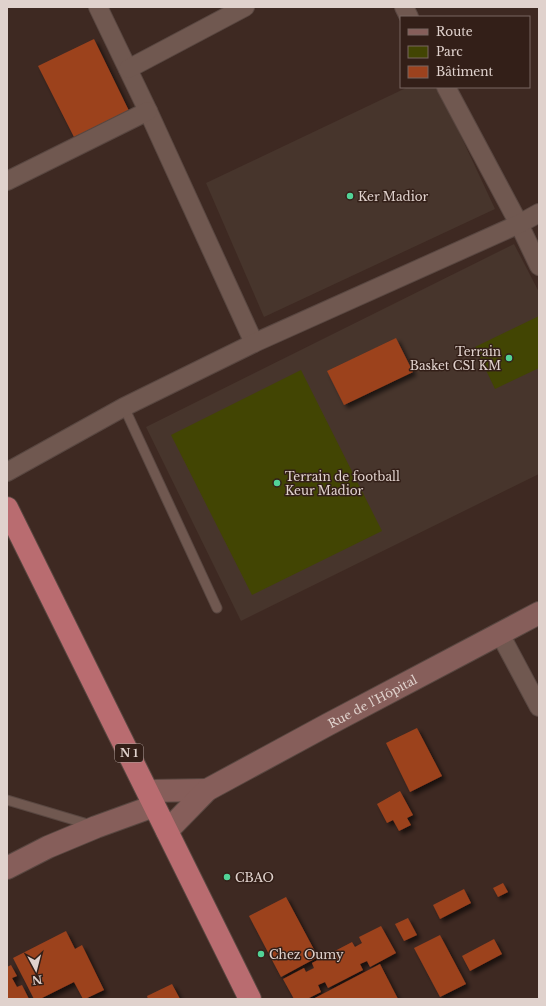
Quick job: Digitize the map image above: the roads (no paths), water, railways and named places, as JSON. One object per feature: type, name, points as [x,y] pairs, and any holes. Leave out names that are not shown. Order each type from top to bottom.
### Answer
[{"type":"highway","name":"N 1","points":[[7,508],[250,999]]},
{"type":"main road","name":"Rue de l'Hôpital","points":[[207,790],[539,613]]},
{"type":"main road","points":[[7,868],[96,827],[151,799],[207,790]]},
{"type":"main road","points":[[167,831],[207,790]]},
{"type":"street","points":[[98,7],[148,111],[254,343]]},
{"type":"street","points":[[128,69],[245,7]]},
{"type":"street","points":[[404,7],[408,16]]},
{"type":"street","points":[[447,88],[519,224],[539,266]]},
{"type":"street","points":[[7,181],[148,111]]},
{"type":"street","points":[[7,472],[124,408],[254,343],[519,224],[539,213]]},
{"type":"street","points":[[500,634],[539,707]]},
{"type":"lane","points":[[124,408],[217,608]]},
{"type":"lane","points":[[7,800],[96,827]]},
{"type":"place","name":"Ker Madior","points":[[350,196]]},
{"type":"place","name":"Terrain Basket CSI KM","points":[[509,358]]},
{"type":"place","name":"Terrain de football Keur Madior","points":[[277,483]]},
{"type":"place","name":"CBAO","points":[[227,877]]},
{"type":"place","name":"Chez Oumy","points":[[261,954]]}]
